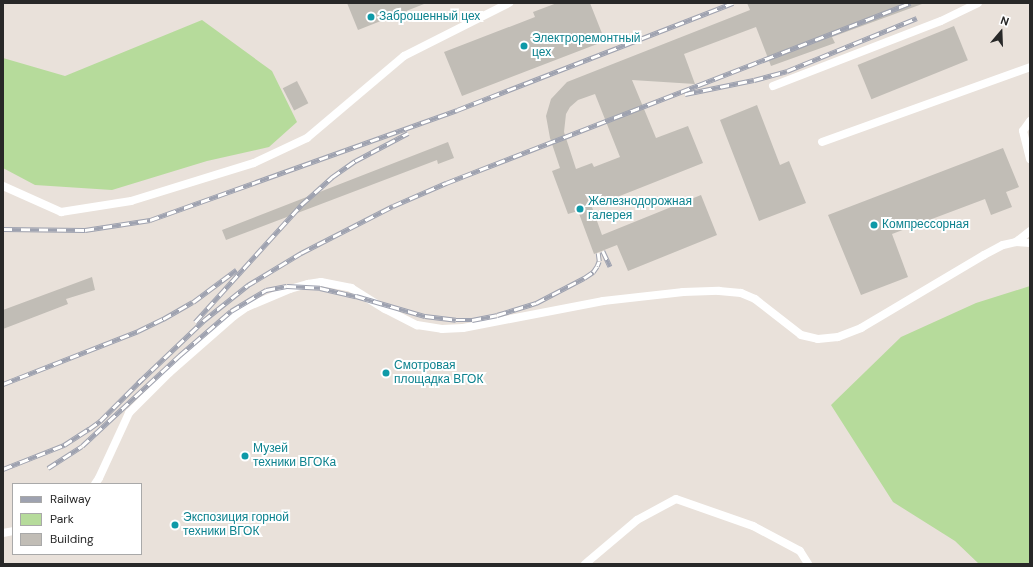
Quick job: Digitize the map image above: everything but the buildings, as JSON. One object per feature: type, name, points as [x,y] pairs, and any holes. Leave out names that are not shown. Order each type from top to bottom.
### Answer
[{"type":"lane","points":[[3,186],[61,212],[131,201],[254,163],[307,138],[404,56],[508,3]]},
{"type":"lane","points":[[773,86],[941,21],[978,3]]},
{"type":"lane","points":[[822,142],[1030,67]]},
{"type":"lane","points":[[1030,121],[1023,131],[1030,159]]},
{"type":"lane","points":[[1016,242],[1030,231]]},
{"type":"lane","points":[[96,483],[129,413],[169,373],[234,316],[247,308],[290,289],[308,284],[321,282],[351,288],[417,325],[442,329],[463,328],[603,301],[682,292],[720,291],[741,293],[755,299],[801,335],[818,339],[838,337],[861,328],[1003,245],[1016,242],[1030,243]]},
{"type":"lane","points":[[584,564],[636,520],[676,500],[753,526],[800,551],[808,564]]},
{"type":"green space","points":[[202,20],[272,71],[297,122],[269,147],[207,161],[112,190],[35,185],[3,168],[3,58],[65,76]]},
{"type":"green space","points":[[1030,286],[1030,564],[979,564],[955,541],[893,502],[831,405],[901,337],[976,303]]},
{"type":"railway","points":[[3,229],[85,230],[150,220],[457,110],[733,3]]},
{"type":"railway","points":[[138,383],[203,321],[248,285],[301,253],[393,206],[446,183],[910,3]]},
{"type":"railway","points":[[685,94],[754,80],[787,71],[917,18]]},
{"type":"railway","points":[[195,322],[301,205],[332,177],[355,161],[408,133]]},
{"type":"railway","points":[[603,251],[610,266]]},
{"type":"railway","points":[[48,468],[82,446],[180,355],[231,311],[266,290],[287,286],[320,288],[356,296],[425,316],[456,320],[472,320],[497,315],[536,303],[584,278],[593,272],[597,266],[599,261],[598,253]]},
{"type":"railway","points":[[3,384],[138,331],[163,319],[193,302],[236,270]]},
{"type":"railway","points":[[3,469],[64,445],[89,429],[100,421],[142,379]]},
{"type":"place","name":"Заброшенный цех","points":[[371,17]]},
{"type":"place","name":"Электроремонтный цех","points":[[524,46]]},
{"type":"place","name":"Железнодорожная галерея","points":[[580,209]]},
{"type":"place","name":"Компрессорная","points":[[874,225]]},
{"type":"place","name":"Смотровая площадка ВГОК","points":[[386,373]]},
{"type":"place","name":"Музей техники ВГОКа","points":[[245,456]]},
{"type":"place","name":"Экспозиция горной техники ВГОК","points":[[175,525]]}]
